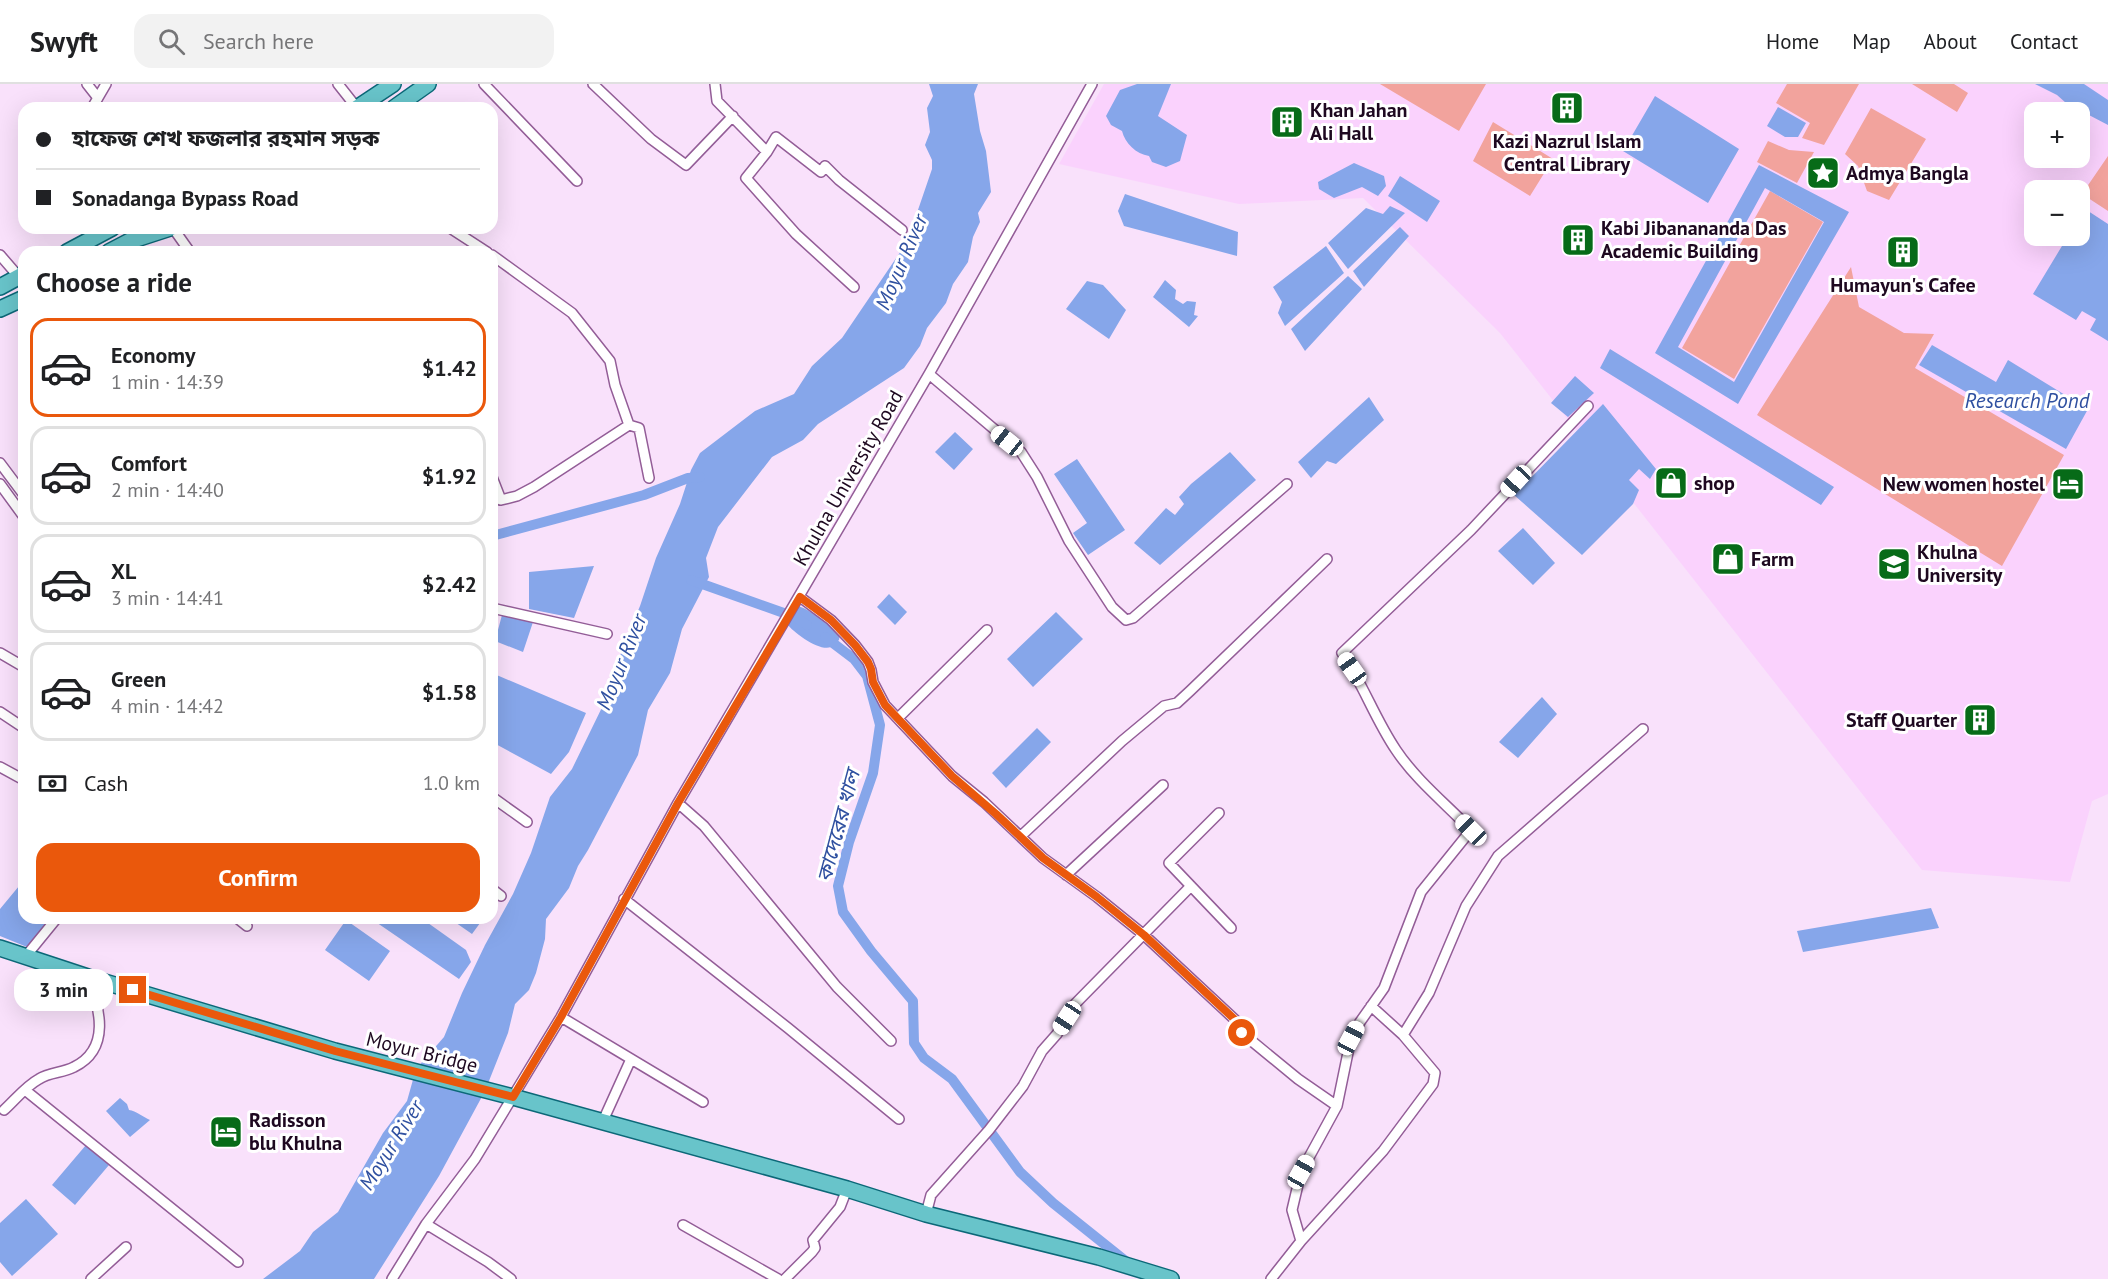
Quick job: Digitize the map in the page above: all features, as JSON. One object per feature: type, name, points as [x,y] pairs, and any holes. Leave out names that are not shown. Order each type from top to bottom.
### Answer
[{"type":"main road","points":[[366,102],[393,84]]},
{"type":"main road","points":[[402,102],[428,84]]},
{"type":"main road","points":[[78,246],[101,234]]},
{"type":"main road","points":[[121,246],[153,234]]},
{"type":"main road","points":[[0,287],[18,278]]},
{"type":"main road","points":[[0,309],[18,301]]},
{"type":"main road","name":"Moyur Bridge","points":[[0,948],[335,1051],[505,1095],[847,1189],[926,1214],[1099,1257],[1168,1278]]},
{"type":"street","points":[[87,84],[98,98]]},
{"type":"street","points":[[96,102],[106,84]]},
{"type":"street","points":[[338,84],[352,102]]},
{"type":"street","points":[[484,84],[577,181]]},
{"type":"street","points":[[593,84],[651,139],[686,165],[733,116]]},
{"type":"street","points":[[716,84],[717,101],[767,152]]},
{"type":"street","name":"Khulna University Road","points":[[392,1279],[426,1224],[475,1159],[505,1095],[561,1017],[678,803],[929,374],[1092,84]]},
{"type":"street","points":[[854,287],[796,234],[746,178],[776,137],[821,172],[825,166],[838,180],[902,230]]},
{"type":"street","points":[[459,234],[478,246]]},
{"type":"street","points":[[0,255],[18,272]]},
{"type":"street","points":[[498,259],[572,313],[610,361],[615,385],[629,425]]},
{"type":"street","points":[[929,374],[1021,452],[1037,477],[1069,541],[1112,607],[1126,620],[1133,618],[1287,484]]},
{"type":"street","points":[[1300,1241],[1292,1210],[1301,1172],[1337,1106],[1351,1038],[1384,988],[1421,892],[1471,830],[1410,770],[1394,747],[1342,653],[1471,530],[1588,406]]},
{"type":"street","points":[[498,492],[501,500],[517,496],[629,425],[639,428],[649,478]]},
{"type":"street","points":[[0,463],[18,487]]},
{"type":"street","points":[[0,484],[18,508]]},
{"type":"street","points":[[1021,836],[1122,741],[1164,706],[1177,703],[1327,559]]},
{"type":"street","points":[[800,597],[831,620],[855,645],[868,662],[873,682],[885,705],[952,776],[1043,858],[1144,935],[1245,1029],[1242,1033],[1298,1079],[1337,1106]]},
{"type":"street","points":[[498,609],[608,634]]},
{"type":"street","points":[[898,718],[987,630]]},
{"type":"street","points":[[0,652],[18,663]]},
{"type":"street","points":[[0,712],[18,724]]},
{"type":"street","points":[[1403,1035],[1429,993],[1466,906],[1498,856],[1643,729]]},
{"type":"street","points":[[0,767],[18,777]]},
{"type":"street","points":[[1066,875],[1163,785]]},
{"type":"street","points":[[498,801],[527,822]]},
{"type":"street","points":[[678,803],[704,826],[837,987],[891,1041]]},
{"type":"street","points":[[1219,813],[1170,863],[1230,928]]},
{"type":"street","points":[[926,1214],[931,1195],[999,1118],[1026,1082],[1042,1051],[1057,1034],[1073,1006],[1191,886]]},
{"type":"street","points":[[624,899],[899,1119]]},
{"type":"street","points":[[26,956],[52,924]]},
{"type":"street","points":[[4,1110],[39,1078],[72,1069],[87,1059],[96,1048],[100,1018],[97,999],[88,976]]},
{"type":"street","points":[[1271,1279],[1300,1241],[1383,1150],[1433,1084],[1435,1073],[1403,1035],[1371,1006]]},
{"type":"street","points":[[561,1017],[703,1102]]},
{"type":"street","points":[[602,1123],[632,1059]]},
{"type":"street","points":[[25,1090],[237,1262]]},
{"type":"street","points":[[785,1279],[815,1248],[813,1240],[840,1207],[847,1189]]},
{"type":"street","points":[[426,1224],[511,1279]]},
{"type":"street","points":[[683,1225],[778,1279]]},
{"type":"street","points":[[92,1279],[126,1247]]},
{"type":"shaded area","name":"Khulna University","points":[[1104,84],[2108,84],[2108,794],[2092,801],[2070,882],[1922,870],[1500,333],[1363,198],[1239,204],[1059,164]]},
{"type":"shaded area","points":[[1380,84],[1486,84],[1459,131]]},
{"type":"shaded area","points":[[1787,84],[1859,84],[1824,145],[1802,138],[1810,123],[1776,103]]},
{"type":"shaded area","points":[[1912,84],[1954,84],[1968,93],[1957,112]]},
{"type":"shaded area","points":[[1871,108],[1926,139],[1889,200],[1867,191],[1858,166],[1845,154]]},
{"type":"shaded area","points":[[1493,122],[1553,159],[1530,196],[1473,161]]},
{"type":"shaded area","points":[[1768,141],[1789,150],[1814,152],[1797,183],[1757,162]]},
{"type":"shaded area","points":[[2108,156],[2108,211],[2090,199],[2090,182]]},
{"type":"shaded area","points":[[1770,191],[1823,222],[1734,379],[1682,348]]},
{"type":"shaded area","points":[[1851,267],[1859,307],[1904,333],[1934,334],[1915,368],[2064,455],[2002,566],[1757,415]]},
{"type":"water","name":"Moyur River","points":[[929,84],[978,84],[974,94],[986,151],[991,192],[978,213],[980,222],[973,237],[968,262],[953,284],[946,303],[927,328],[920,346],[904,368],[818,424],[803,440],[772,457],[718,527],[706,558],[709,577],[682,629],[670,673],[648,710],[638,755],[578,866],[569,888],[546,919],[545,939],[536,973],[529,990],[515,1004],[508,1033],[485,1091],[439,1176],[374,1279],[263,1279],[300,1251],[313,1232],[338,1212],[383,1133],[407,1101],[416,1069],[444,1037],[485,945],[513,894],[531,853],[550,797],[572,769],[610,691],[623,646],[640,606],[656,558],[700,453],[755,411],[794,394],[812,366],[842,338],[907,242],[932,169],[932,160],[925,145],[930,132],[927,108],[933,96]]},
{"type":"water","points":[[1137,84],[1171,84],[1158,116],[1187,135],[1180,161],[1166,167],[1152,162],[1149,156],[1132,147],[1122,131],[1111,125],[1106,116],[1120,90]]},
{"type":"water","points":[[2035,84],[2084,84],[2108,100],[2108,125],[2090,116],[2090,102],[2065,102],[2057,95]]},
{"type":"water","points":[[1655,96],[1739,149],[1708,203],[1623,151]]},
{"type":"water","points":[[1778,107],[1806,123],[1798,137],[1785,137],[1767,126]]},
{"type":"water","points":[[1354,163],[1384,176],[1386,186],[1378,196],[1362,187],[1334,198],[1319,189],[1318,182]]},
{"type":"water","points":[[1759,165],[1849,212],[1738,404],[1655,353]],"holes":[[[1765,188],[1824,222],[1734,382],[1678,347]]]},
{"type":"water","points":[[1400,176],[1440,201],[1427,222],[1388,196]]},
{"type":"water","points":[[1125,194],[1238,232],[1237,256],[1124,226],[1118,211]]},
{"type":"water","points":[[1390,206],[1405,213],[1348,269],[1328,243],[1366,208],[1383,214]]},
{"type":"water","points":[[2090,212],[2108,224],[2108,341],[2090,330],[2096,319],[2082,311],[2076,320],[2033,294],[2062,246],[2090,246]]},
{"type":"water","points":[[1400,227],[1409,236],[1364,287],[1353,271]]},
{"type":"water","points":[[1326,246],[1344,273],[1285,326],[1278,313],[1282,302],[1273,287]]},
{"type":"water","points":[[1348,276],[1362,289],[1305,351],[1291,329]]},
{"type":"water","points":[[1165,280],[1176,290],[1175,299],[1183,304],[1187,301],[1196,302],[1194,315],[1198,316],[1189,327],[1153,297]]},
{"type":"water","points":[[1087,281],[1103,285],[1126,310],[1109,339],[1066,309]]},
{"type":"water","name":"Research Pond","points":[[1932,345],[1996,382],[2008,360],[2088,409],[2066,449],[1919,365]]},
{"type":"water","points":[[1610,349],[1834,487],[1821,505],[1600,368]]},
{"type":"water","points":[[1575,376],[1594,393],[1568,417],[1551,403]]},
{"type":"water","points":[[1369,397],[1384,420],[1336,464],[1327,461],[1311,478],[1298,462]]},
{"type":"water","points":[[1603,404],[1656,469],[1650,479],[1639,469],[1629,480],[1639,490],[1633,504],[1582,555],[1514,495]]},
{"type":"water","points":[[955,432],[973,449],[954,470],[935,452]]},
{"type":"water","points":[[1230,452],[1256,480],[1160,565],[1134,543],[1166,508],[1175,515],[1184,504],[1179,497],[1191,484]]},
{"type":"water","points":[[1077,459],[1125,530],[1088,555],[1073,533],[1087,523],[1054,474]]},
{"type":"water","points":[[1523,528],[1555,563],[1533,585],[1498,551]]},
{"type":"water","points":[[594,566],[574,618],[529,609],[529,572]]},
{"type":"water","points":[[889,594],[907,612],[895,625],[877,607]]},
{"type":"water","points":[[797,606],[813,613],[840,634],[839,640],[831,647],[820,647],[795,632],[787,624],[787,620],[795,617],[793,610]]},
{"type":"water","points":[[1056,612],[1083,639],[1033,687],[1007,659]]},
{"type":"water","points":[[502,615],[533,622],[523,652],[498,642]]},
{"type":"water","points":[[498,676],[586,713],[569,752],[551,774],[498,745]]},
{"type":"water","points":[[1542,697],[1557,714],[1518,758],[1499,742]]},
{"type":"water","points":[[1037,728],[1051,742],[1006,788],[992,773]]},
{"type":"water","points":[[18,887],[18,924],[45,924],[27,947],[0,936],[0,909]]},
{"type":"water","points":[[1931,908],[1939,928],[1803,952],[1797,931]]},
{"type":"water","points":[[343,924],[352,924],[390,951],[369,981],[325,950]]},
{"type":"water","points":[[379,924],[429,924],[466,950],[471,962],[459,979]]},
{"type":"water","points":[[458,924],[479,924],[472,934]]},
{"type":"water","points":[[120,1098],[127,1104],[129,1110],[150,1120],[130,1137],[106,1111]]},
{"type":"water","points":[[86,1145],[109,1165],[75,1205],[52,1185]]},
{"type":"water","points":[[26,1199],[58,1234],[12,1276],[0,1262],[0,1223]]},
{"type":"waterway","points":[[498,534],[644,495],[688,478],[700,477]]},
{"type":"waterway","name":"কাদেরের খাল","points":[[691,580],[795,617],[807,625]]},
{"type":"waterway","name":"কাদেরের খাল","points":[[825,637],[854,659],[867,676],[880,725],[873,773],[849,842],[838,886],[843,912],[871,951],[913,1001],[914,1043],[924,1058],[952,1079],[1020,1172],[1053,1203],[1128,1263]]},
{"type":"place","name":"Kazi Nazrul Islam Central Library","points":[[1567,108]]},
{"type":"place","name":"Khan Jahan Ali Hall","points":[[1287,122]]},
{"type":"place","name":"Admya Bangla","points":[[1823,173]]},
{"type":"place","name":"Kabi Jibanananda Das Academic Building","points":[[1578,240]]},
{"type":"place","name":"Humayun's Cafee","points":[[1903,252]]},
{"type":"place","name":"shop","points":[[1671,483]]},
{"type":"place","name":"New women hostel","points":[[2068,484]]},
{"type":"place","name":"Farm","points":[[1728,559]]},
{"type":"place","name":"Khulna University","points":[[1894,564]]},
{"type":"place","name":"Staff Quarter","points":[[1980,720]]},
{"type":"place","name":"Radisson blu Khulna","points":[[226,1132]]},
{"type":"route","points":[[133,990],[335,1051],[513,1097],[561,1017],[678,803],[800,597],[831,620],[855,645],[868,662],[873,682],[885,705],[952,776],[984,802],[1043,858],[1144,935],[1245,1029],[1242,1033]]}]
